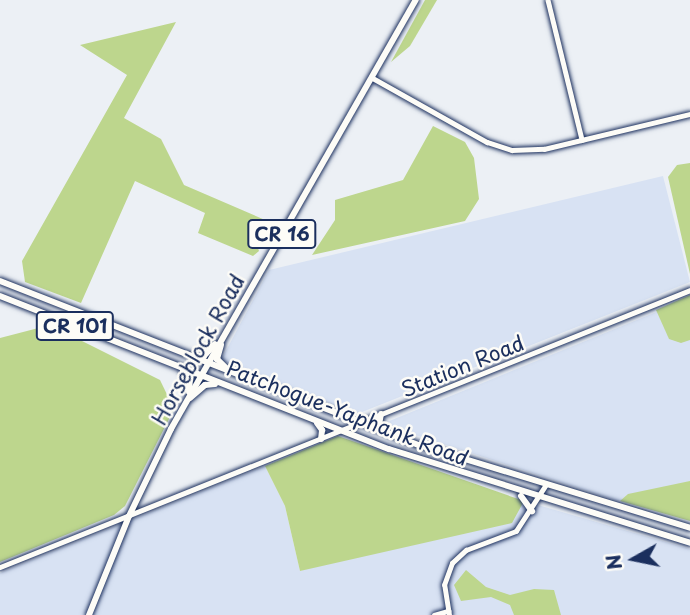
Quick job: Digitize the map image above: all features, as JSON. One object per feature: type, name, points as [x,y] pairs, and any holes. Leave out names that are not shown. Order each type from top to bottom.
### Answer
[{"type":"main road","name":"Horseblock Road","points":[[89,615],[129,516],[186,401],[416,0]]},
{"type":"main road","name":"Patchogue-Yaphank Road","points":[[1,284],[402,440],[545,486],[690,528]]},
{"type":"main road","name":"Station Road","points":[[0,567],[690,290]]},
{"type":"main road","name":"Patchogue-Yaphank Road","points":[[0,296],[341,431],[504,488],[690,543]]},
{"type":"main road","points":[[190,357],[204,356],[226,331]]},
{"type":"main road","points":[[226,331],[218,361],[240,376]]},
{"type":"main road","points":[[169,363],[190,376],[186,401]]},
{"type":"main road","points":[[186,401],[207,384],[225,385]]},
{"type":"main road","points":[[381,414],[380,427],[402,440]]},
{"type":"main road","points":[[313,419],[322,428],[321,439]]},
{"type":"main road","points":[[504,488],[526,499],[532,511]]},
{"type":"street","points":[[548,0],[582,140]]},
{"type":"street","points":[[371,77],[503,148],[530,151],[690,114]]},
{"type":"street","points":[[434,615],[449,613],[444,585],[452,563],[466,550],[512,534],[532,511],[545,486]]},
{"type":"shaded area","points":[[663,176],[690,282],[357,414],[221,360],[269,270]]},
{"type":"shaded area","points":[[686,300],[690,316],[690,483],[618,501],[382,424]]},
{"type":"shaded area","points":[[265,466],[285,506],[300,571],[524,501],[690,549],[690,615],[0,615],[0,573]]},
{"type":"green space","points":[[425,0],[437,0],[410,46],[391,62]]},
{"type":"green space","points":[[176,22],[124,118],[161,139],[184,185],[272,223],[271,233],[256,242],[259,251],[253,256],[198,233],[205,213],[135,181],[81,303],[25,282],[22,261],[127,75],[80,45]]},
{"type":"green space","points":[[433,126],[465,142],[474,158],[479,199],[465,221],[312,255],[335,220],[335,200],[403,180]]},
{"type":"green space","points":[[690,163],[690,274],[668,177],[677,165]]},
{"type":"green space","points":[[690,295],[690,340],[681,343],[669,339],[656,310]]},
{"type":"green space","points":[[50,325],[160,380],[174,409],[125,506],[114,515],[0,562],[0,338]]},
{"type":"green space","points":[[338,436],[524,501],[512,523],[300,571],[285,506],[265,466]]},
{"type":"green space","points":[[690,481],[690,521],[620,501],[628,494]]},
{"type":"green space","points":[[466,570],[486,587],[510,595],[534,589],[554,590],[561,615],[514,615],[510,605],[491,597],[461,601],[454,585]]}]
